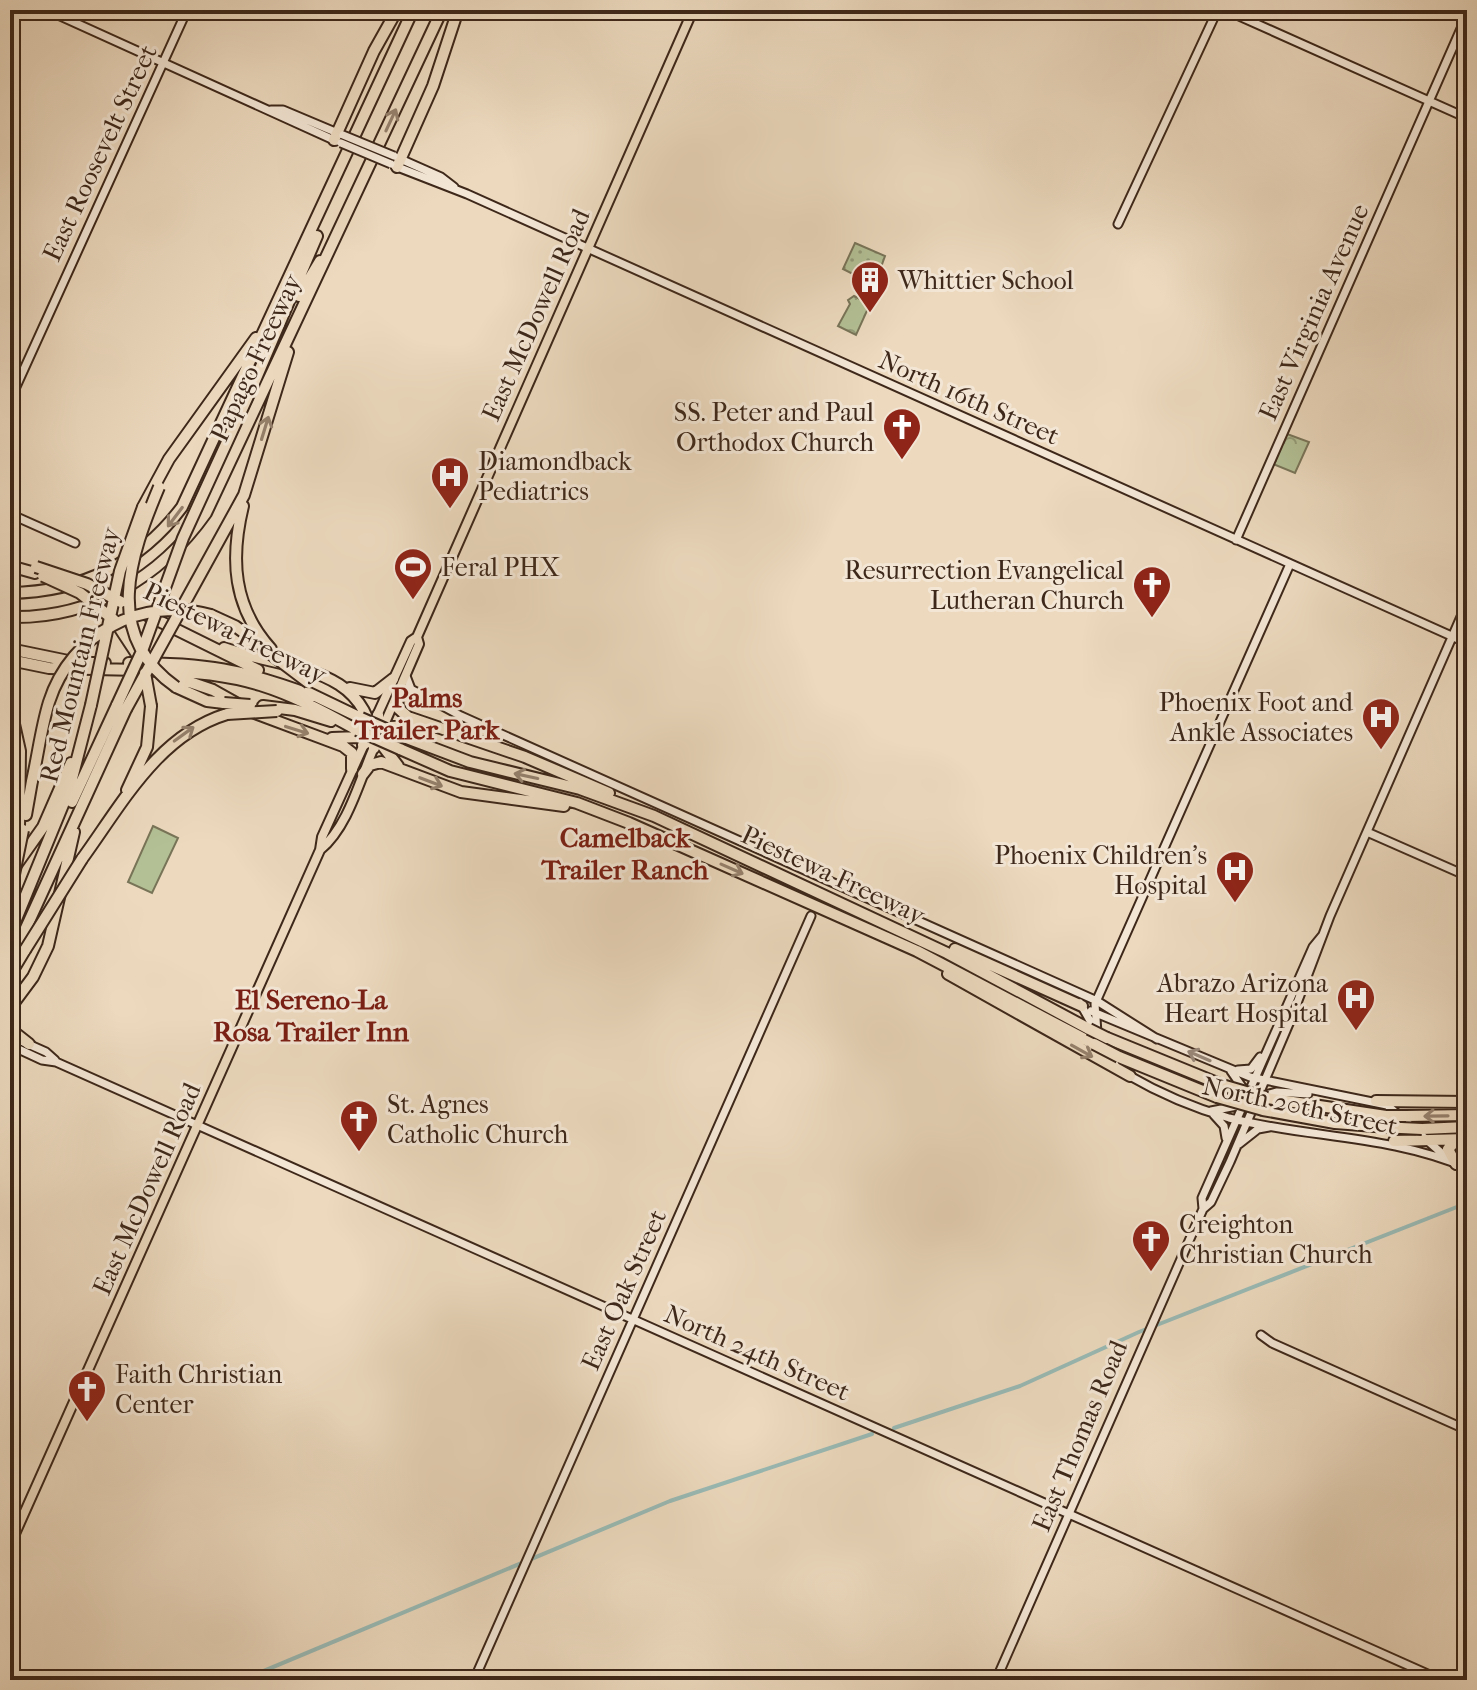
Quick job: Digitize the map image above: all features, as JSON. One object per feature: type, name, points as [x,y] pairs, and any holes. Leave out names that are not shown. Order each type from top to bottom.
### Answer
[{"type":"highway","points":[[339,138],[397,10]]},
{"type":"highway","name":"Papago Freeway","points":[[10,593],[52,590],[98,576],[155,541],[197,482],[413,10]]},
{"type":"highway","name":"Papago Freeway","points":[[10,617],[80,609],[147,576],[177,549],[199,523],[221,486],[442,10]]},
{"type":"highway","points":[[396,162],[436,78],[458,10]]},
{"type":"highway","points":[[10,951],[145,653],[181,553],[289,306],[342,166]]},
{"type":"highway","points":[[255,383],[310,274],[334,241]]},
{"type":"highway","name":"Red Mountain Freeway","points":[[10,934],[69,790],[120,571],[143,507],[169,459],[271,321]]},
{"type":"highway","name":"Red Mountain Freeway","points":[[10,963],[121,707],[226,531],[252,469],[296,323]]},
{"type":"highway","points":[[210,403],[159,487],[136,545],[128,591],[129,613],[147,660],[176,687],[225,709],[277,711],[323,718]]},
{"type":"highway","points":[[252,469],[236,537],[236,577],[252,625],[271,649],[317,694]]},
{"type":"highway","points":[[10,566],[35,570],[80,593],[115,621],[138,656],[149,687],[151,706],[150,734],[142,763],[10,975]]},
{"type":"highway","name":"Piestewa Freeway","points":[[35,570],[87,584],[177,632],[317,694],[404,737],[470,762],[580,789],[654,816],[872,916],[1097,1037],[1119,1057],[1217,1097],[1335,1123],[1412,1129],[1467,1127]]},
{"type":"highway","points":[[10,876],[49,704],[61,675],[88,642],[121,619],[165,609],[211,615],[243,632],[309,683]]},
{"type":"highway","points":[[177,632],[307,670],[371,694],[393,679]]},
{"type":"highway","points":[[10,651],[78,663],[195,663],[226,668],[317,694]]},
{"type":"highway","points":[[10,651],[56,665],[123,670]]},
{"type":"highway","name":"Piestewa Freeway","points":[[10,660],[49,668],[212,673],[254,681],[374,732],[400,749],[460,774],[610,814],[1097,1037],[1222,1085],[1273,1099],[1386,1116],[1467,1115]]},
{"type":"highway","points":[[147,671],[197,683],[264,718],[349,749],[358,771],[377,762],[461,792],[610,814]]},
{"type":"highway","points":[[336,683],[359,699],[387,755],[404,770]]},
{"type":"highway","points":[[397,697],[398,708],[404,715],[556,770],[654,816]]},
{"type":"highway","points":[[10,876],[50,815],[91,705]]},
{"type":"highway","points":[[10,706],[20,751],[21,830],[10,894]]},
{"type":"highway","points":[[82,859],[165,749],[225,709],[263,706],[374,732]]},
{"type":"highway","points":[[25,901],[121,707]]},
{"type":"highway","points":[[326,739],[406,724],[453,732]]},
{"type":"highway","points":[[11,1005],[39,967],[52,936],[71,842],[95,772]]},
{"type":"highway","points":[[872,916],[899,924],[1082,1006]]},
{"type":"highway","points":[[866,929],[1130,1076]]},
{"type":"highway","points":[[10,1029],[29,1044]]},
{"type":"highway","points":[[1376,1101],[1467,1102]]},
{"type":"highway","points":[[1394,1141],[1463,1139]]},
{"type":"highway","points":[[1462,1166],[1448,1149],[1463,1139]]},
{"type":"main road","name":"North 16th Street","points":[[47,10],[271,110],[283,110],[339,138],[1467,643]]},
{"type":"main road","name":"East Roosevelt Street","points":[[10,400],[187,10]]},
{"type":"main road","name":"East McDowell Road","points":[[10,1545],[320,850],[329,842],[393,679],[411,641],[417,637],[693,10]]},
{"type":"main road","points":[[1118,224],[1215,10],[1233,12],[1467,118]]},
{"type":"main road","name":"East Virginia Avenue","points":[[1236,540],[1467,15]]},
{"type":"main road","name":"East Virginia Avenue","points":[[1430,101],[1467,25]]},
{"type":"main road","points":[[10,514],[75,543]]},
{"type":"main road","points":[[1097,1037],[1094,1012],[1097,1001],[1290,564]]},
{"type":"main road","name":"East Thomas Road","points":[[1203,1209],[1202,1198],[1225,1147],[1249,1102],[1265,1081],[1322,936],[1467,603]]},
{"type":"main road","name":"East McDowell Road","points":[[374,732],[397,697],[419,644],[417,637]]},
{"type":"main road","name":"North 20th Street","points":[[406,676],[407,686],[421,696],[1097,1001],[1157,1039]]},
{"type":"main road","points":[[1367,832],[1467,876]]},
{"type":"main road","name":"East Oak Street","points":[[474,1680],[811,916]]},
{"type":"main road","name":"East Thomas Road","points":[[1249,1102],[1255,1079],[1282,1017],[1316,940],[1322,936]]},
{"type":"main road","name":"North 20th Street","points":[[1060,986],[1082,1006],[1094,1012],[1255,1079],[1318,1094],[1376,1101],[1396,1111],[1425,1142],[1462,1166]]},
{"type":"main road","points":[[1082,1006],[1097,1001]]},
{"type":"main road","name":"North 20th Street","points":[[1082,1006],[1113,1063],[1130,1076],[1209,1111],[1249,1102],[1249,1118],[1286,1128],[1359,1137],[1414,1149],[1462,1166]]},
{"type":"main road","points":[[1222,1066],[1243,1071],[1253,1067],[1282,1017]]},
{"type":"main road","points":[[1097,1037],[1103,1022],[1117,1022]]},
{"type":"main road","name":"North 24th Street","points":[[10,1036],[56,1062]]},
{"type":"main road","name":"North 24th Street","points":[[12,1047],[56,1062],[1441,1680]]},
{"type":"main road","points":[[1276,1055],[1275,1070],[1279,1080],[1318,1094]]},
{"type":"main road","points":[[1222,1066],[1235,1076],[1249,1102],[1268,1120],[1286,1128]]},
{"type":"main road","points":[[1209,1111],[1249,1102],[1274,1092],[1318,1094]]},
{"type":"main road","points":[[1249,1102],[1249,1118]]},
{"type":"main road","points":[[1209,1111],[1224,1126],[1225,1147]]},
{"type":"main road","name":"East Thomas Road","points":[[996,1680],[1146,1333],[1249,1118]]},
{"type":"main road","points":[[1238,1145],[1258,1129],[1286,1128]]},
{"type":"main road","points":[[1359,1137],[1394,1141],[1407,1137],[1412,1129]]},
{"type":"main road","points":[[1261,1335],[1272,1343],[1467,1430]]},
{"type":"green space","points":[[855,243],[885,256],[868,303],[862,299],[863,290],[873,284],[843,269]]},
{"type":"green space","points":[[854,296],[870,304],[856,335],[838,326],[850,304],[848,300]]},
{"type":"green space","points":[[1287,434],[1309,442],[1295,473],[1273,464]]},
{"type":"green space","points":[[153,826],[178,838],[152,893],[128,882]]},
{"type":"waterway","points":[[894,1428],[1020,1386],[1139,1332],[1467,1203]]},
{"type":"waterway","points":[[242,1680],[670,1501],[872,1434]]},
{"type":"place","name":"Whittier School","points":[[870,314]]},
{"type":"place","name":"SS. Peter and Paul Orthodox Church","points":[[902,461]]},
{"type":"place","name":"Diamondback Pediatrics","points":[[450,510]]},
{"type":"place","name":"Feral PHX","points":[[413,601]]},
{"type":"place","name":"Resurrection Evangelical Lutheran Church","points":[[1152,619]]},
{"type":"place","name":"Phoenix Foot and Ankle Associates","points":[[1381,751]]},
{"type":"place","name":"Phoenix Children's Hospital","points":[[1235,904]]},
{"type":"place","name":"Abrazo Arizona Heart Hospital","points":[[1356,1032]]},
{"type":"place","name":"St. Agnes Catholic Church","points":[[359,1153]]},
{"type":"place","name":"Creighton Christian Church","points":[[1151,1273]]},
{"type":"place","name":"Faith Christian Center","points":[[87,1423]]},
{"type":"district","name":"Palms Trailer Park","points":[[427,713]]},
{"type":"district","name":"Camelback Trailer Ranch","points":[[625,853]]},
{"type":"district","name":"El Sereno-La Rosa Trailer Inn","points":[[311,1015]]}]
